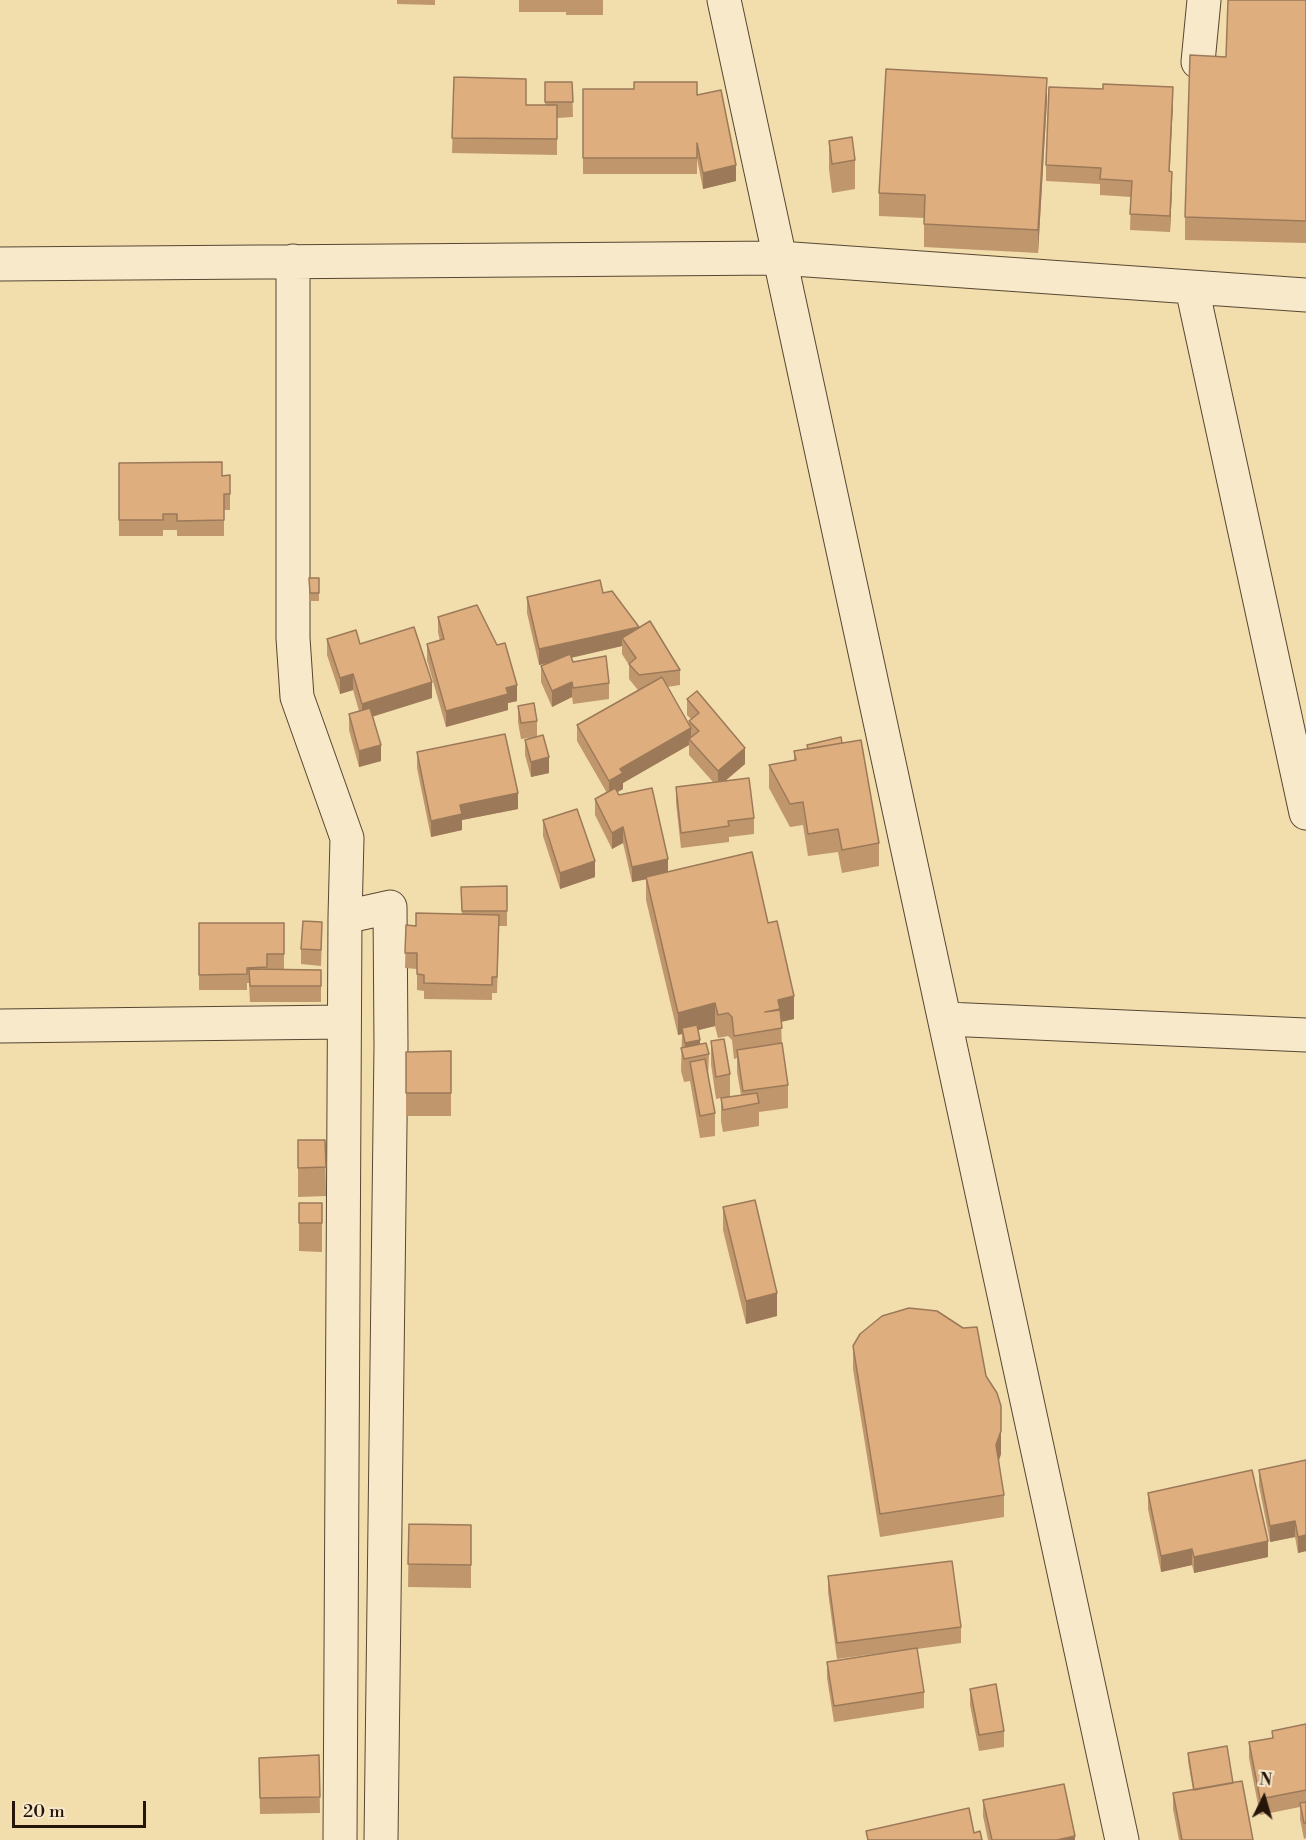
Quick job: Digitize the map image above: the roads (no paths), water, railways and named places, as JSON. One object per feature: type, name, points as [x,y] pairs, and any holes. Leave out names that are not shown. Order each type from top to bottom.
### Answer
[{"type":"street","points":[[724,0],[1122,1840]]},
{"type":"street","points":[[1198,62],[1204,0]]},
{"type":"street","points":[[0,264],[779,258],[1306,295]]},
{"type":"street","points":[[293,261],[293,638],[297,697],[346,838],[340,1840]]},
{"type":"street","points":[[1192,288],[1306,813]]},
{"type":"street","points":[[345,916],[390,907],[391,1046],[381,1840]]},
{"type":"street","points":[[946,1019],[1306,1035]]},
{"type":"street","points":[[0,1026],[344,1022]]}]
